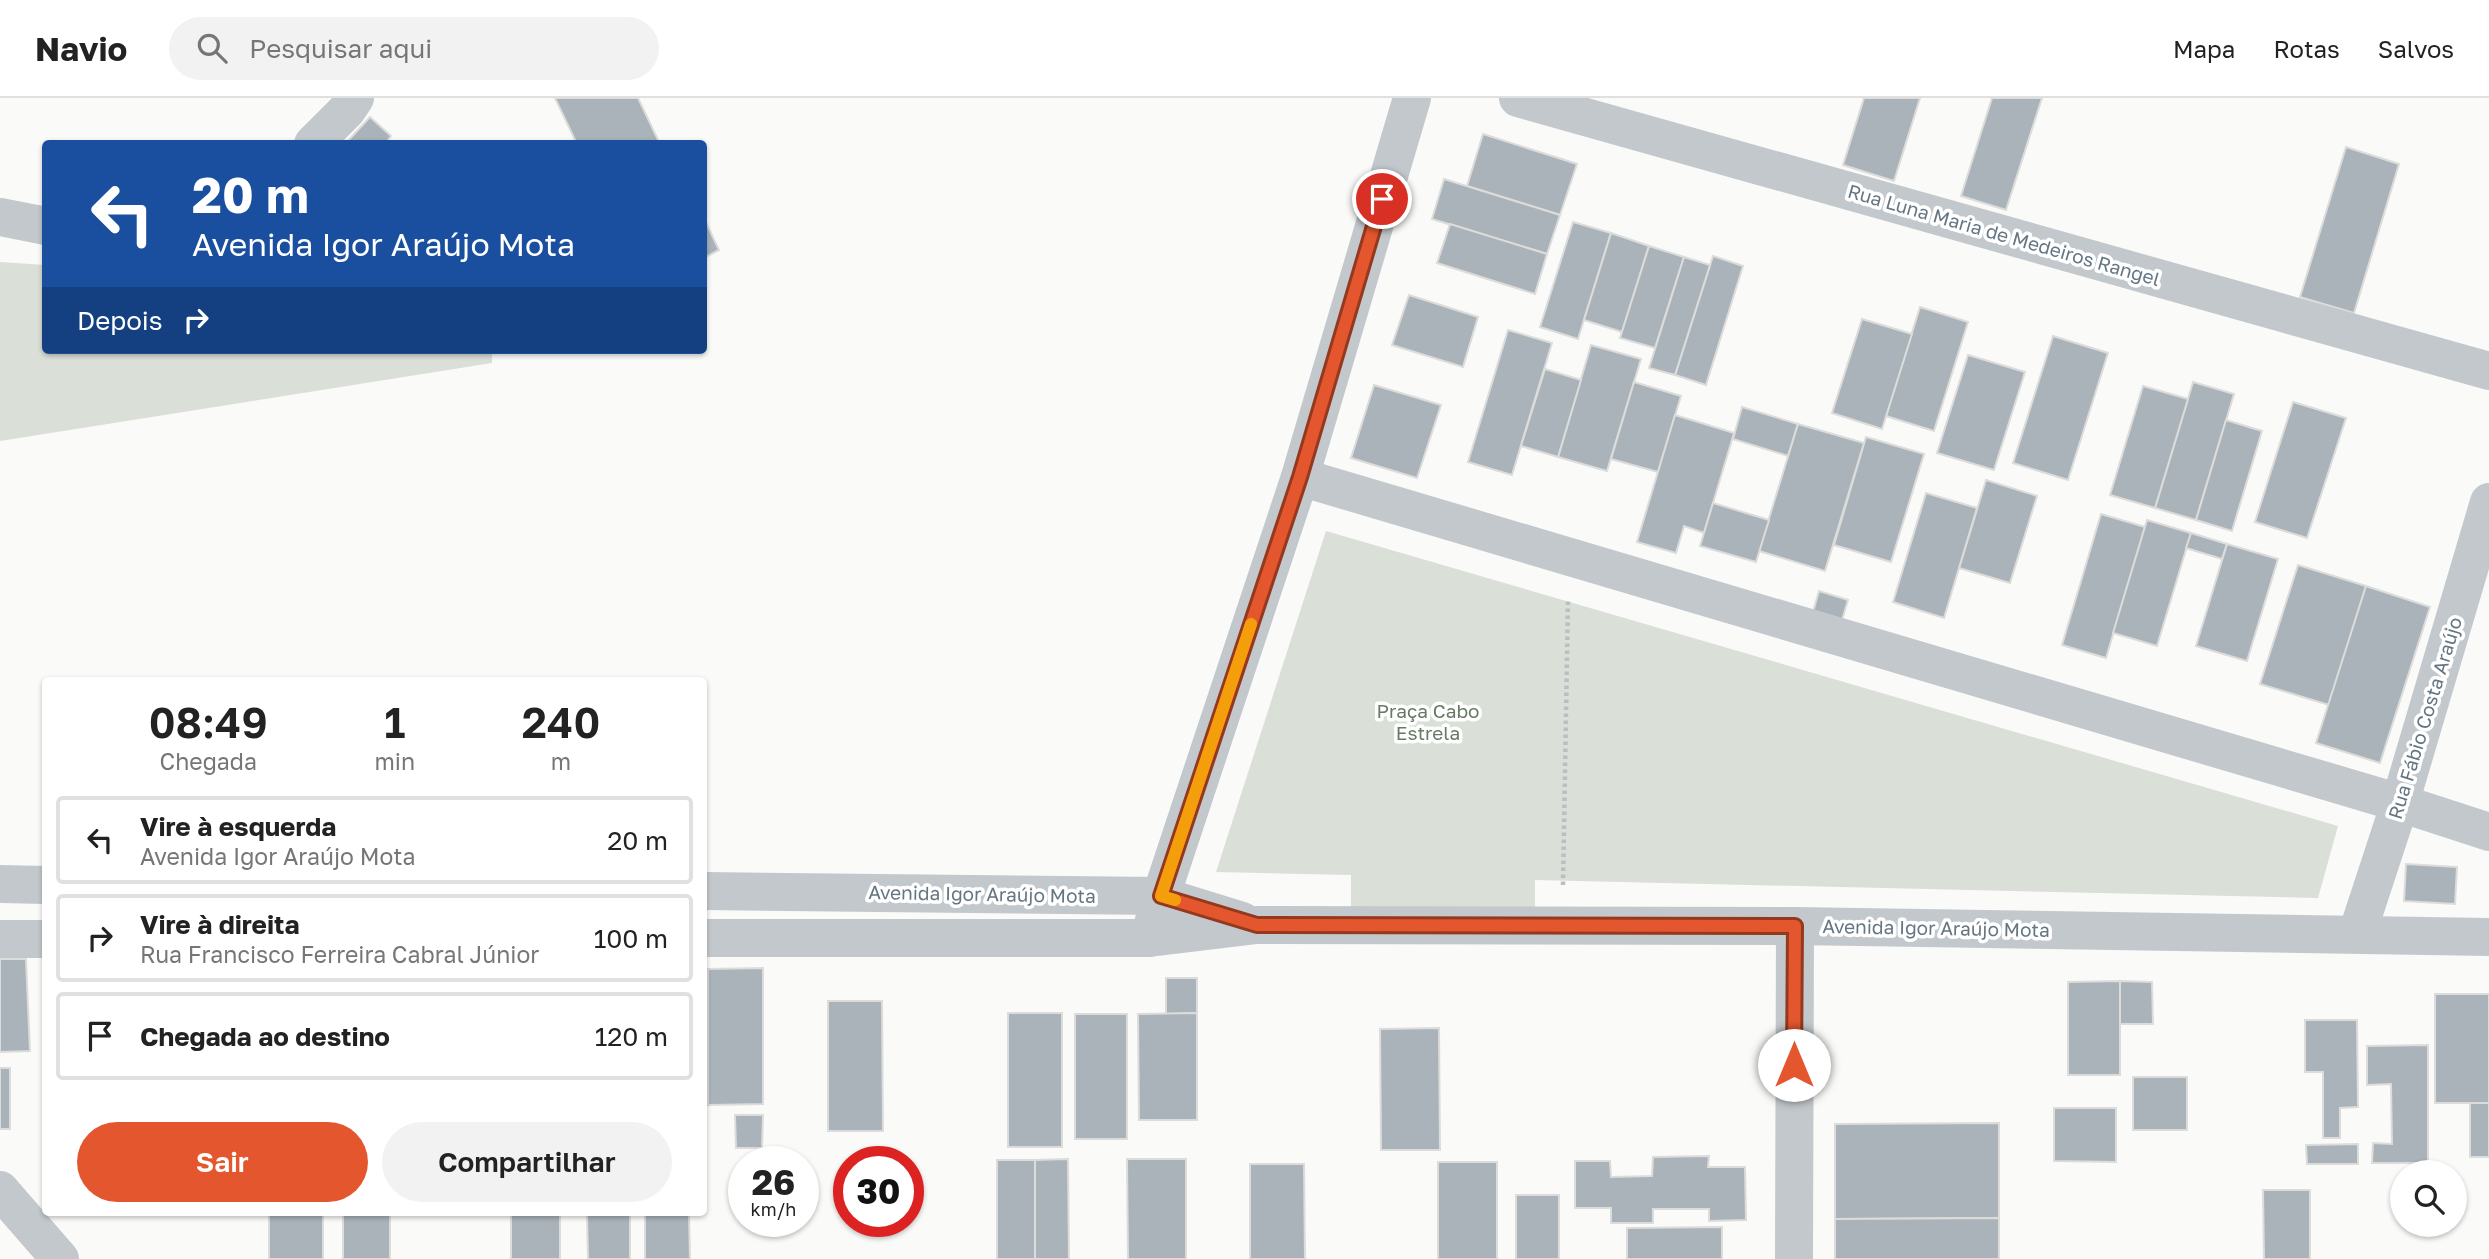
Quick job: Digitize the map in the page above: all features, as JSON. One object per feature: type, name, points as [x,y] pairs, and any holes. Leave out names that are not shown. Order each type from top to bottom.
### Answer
[{"type":"street","points":[[317,140],[347,110],[355,98]]},
{"type":"street","points":[[1149,937],[1300,477],[1412,98]]},
{"type":"street","name":"Rua Luna Maria de Medeiros Rangel","points":[[1518,98],[2489,371]]},
{"type":"street","points":[[0,217],[42,225]]},
{"type":"street","points":[[1300,477],[2400,803],[2489,832]]},
{"type":"street","name":"Rua Fábio Costa Araújo","points":[[2357,934],[2400,803],[2489,502]]},
{"type":"street","points":[[0,884],[42,884]]},
{"type":"street","name":"Avenida Igor Araújo Mota","points":[[707,891],[1161,896],[1257,925]]},
{"type":"street","name":"Avenida Igor Araújo Mota","points":[[707,938],[1149,937],[1257,925],[1795,926],[2489,937]]},
{"type":"street","points":[[1794,1259],[1795,926]]},
{"type":"street","points":[[0,939],[42,939]]},
{"type":"street","points":[[0,1190],[60,1259]]},
{"type":"path","points":[[1563,926],[1569,556]]},
{"type":"green space","points":[[0,262],[42,265],[42,354],[492,354],[492,363],[0,441]]},
{"type":"green space","name":"Praça Cabo Estrela","points":[[1326,531],[2338,826],[2318,898],[1535,880],[1535,910],[1351,910],[1351,875],[1216,872]]},
{"type":"building","points":[[555,98],[638,98],[658,140],[575,140]]},
{"type":"building","points":[[1864,98],[1920,98],[1894,181],[1843,165]]},
{"type":"building","points":[[1992,98],[2042,98],[2006,210],[1961,196]]},
{"type":"building","points":[[370,117],[391,136],[388,140],[349,140]]},
{"type":"building","points":[[1483,134],[1577,164],[1560,215],[1467,186]]},
{"type":"building","points":[[2346,147],[2399,164],[2354,313],[2300,297]]},
{"type":"building","points":[[1444,179],[1560,215],[1547,254],[1432,219]]},
{"type":"building","points":[[1573,222],[1611,233],[1578,339],[1540,327]]},
{"type":"building","points":[[707,224],[719,250],[707,256]]},
{"type":"building","points":[[1450,224],[1547,254],[1535,294],[1437,263]]},
{"type":"building","points":[[1611,233],[1649,246],[1622,332],[1584,320]]},
{"type":"building","points":[[1649,246],[1684,257],[1655,348],[1620,338]]},
{"type":"building","points":[[1713,256],[1743,266],[1706,385],[1675,375]]},
{"type":"building","points":[[1684,257],[1710,265],[1675,375],[1649,368]]},
{"type":"building","points":[[1409,295],[1478,317],[1463,367],[1392,345]]},
{"type":"building","points":[[1920,307],[1968,322],[1934,431],[1886,416]]},
{"type":"building","points":[[1862,319],[1912,334],[1882,429],[1832,413]]},
{"type":"building","points":[[1508,330],[1552,343],[1512,475],[1468,462]]},
{"type":"building","points":[[2053,336],[2108,353],[2068,480],[2013,463]]},
{"type":"building","points":[[1591,345],[1641,359],[1607,471],[1558,457]]},
{"type":"building","points":[[1968,355],[2025,372],[1994,470],[1937,453]]},
{"type":"building","points":[[1545,369],[1581,380],[1558,457],[1521,446]]},
{"type":"building","points":[[1634,382],[1681,396],[1658,472],[1611,459]]},
{"type":"building","points":[[2193,382],[2234,394],[2196,520],[2155,508]]},
{"type":"building","points":[[1374,385],[1441,405],[1417,478],[1351,458]]},
{"type":"building","points":[[2143,386],[2188,399],[2155,508],[2110,495]]},
{"type":"building","points":[[2293,402],[2346,418],[2307,538],[2255,522]]},
{"type":"building","points":[[1742,407],[1798,424],[1788,456],[1733,439]]},
{"type":"building","points":[[1675,415],[1734,433],[1704,533],[1684,526],[1676,553],[1637,542]]},
{"type":"building","points":[[2226,420],[2262,431],[2232,531],[2196,520]]},
{"type":"building","points":[[1798,424],[1864,443],[1825,571],[1759,551]]},
{"type":"building","points":[[1866,437],[1924,454],[1891,562],[1834,545]]},
{"type":"building","points":[[1986,480],[2037,496],[2010,583],[1959,568]]},
{"type":"building","points":[[1926,493],[1977,508],[1944,618],[1893,602]]},
{"type":"building","points":[[1713,503],[1769,520],[1756,562],[1700,546]]},
{"type":"building","points":[[2101,514],[2145,527],[2106,658],[2062,645]]},
{"type":"building","points":[[2147,520],[2191,533],[2157,646],[2113,633]]},
{"type":"building","points":[[2191,533],[2227,544],[2222,559],[2186,548]]},
{"type":"building","points":[[2227,544],[2278,559],[2247,661],[2196,646]]},
{"type":"building","points":[[2298,565],[2366,586],[2329,705],[2260,684]]},
{"type":"building","points":[[2366,586],[2430,607],[2380,763],[2316,743]]},
{"type":"building","points":[[1819,591],[1848,600],[1842,620],[1813,612]]},
{"type":"building","points":[[2406,864],[2457,867],[2455,904],[2404,901]]},
{"type":"building","points":[[0,959],[26,959],[30,1051],[0,1052]]},
{"type":"building","points":[[763,968],[763,1104],[708,1105],[708,969]]},
{"type":"building","points":[[1166,978],[1197,978],[1197,1013],[1166,1014]]},
{"type":"building","points":[[2120,981],[2152,982],[2153,1024],[2120,1024]]},
{"type":"building","points":[[2120,981],[2120,1075],[2068,1075],[2068,982]]},
{"type":"building","points":[[2435,994],[2489,994],[2489,1103],[2435,1103]]},
{"type":"building","points":[[828,1001],[882,1001],[883,1131],[828,1131]]},
{"type":"building","points":[[1008,1013],[1062,1013],[1062,1147],[1008,1147]]},
{"type":"building","points":[[1197,1013],[1197,1120],[1139,1120],[1138,1014]]},
{"type":"building","points":[[1075,1014],[1127,1014],[1127,1139],[1075,1139]]},
{"type":"building","points":[[2305,1020],[2357,1020],[2358,1107],[2340,1108],[2340,1138],[2323,1138],[2323,1072],[2305,1072]]},
{"type":"building","points":[[1439,1028],[1440,1150],[1381,1150],[1380,1029]]},
{"type":"building","points":[[2428,1045],[2428,1160],[2372,1163],[2373,1143],[2392,1144],[2391,1084],[2367,1085],[2367,1046]]},
{"type":"building","points":[[0,1068],[10,1068],[10,1129],[0,1129]]},
{"type":"building","points":[[2133,1077],[2187,1077],[2187,1130],[2133,1130]]},
{"type":"building","points":[[2470,1103],[2489,1103],[2489,1157],[2470,1157]]},
{"type":"building","points":[[2054,1108],[2116,1108],[2116,1162],[2054,1161]]},
{"type":"building","points":[[735,1115],[763,1115],[762,1146],[736,1146]]},
{"type":"building","points":[[1999,1123],[1999,1218],[1835,1219],[1835,1124]]},
{"type":"building","points":[[2358,1144],[2358,1164],[2307,1164],[2306,1145]]},
{"type":"building","points":[[1709,1156],[1708,1167],[1745,1167],[1746,1220],[1709,1221],[1709,1209],[1653,1209],[1653,1223],[1611,1223],[1611,1208],[1575,1208],[1575,1161],[1610,1161],[1611,1177],[1652,1176],[1653,1157]]},
{"type":"building","points":[[1068,1159],[1069,1259],[1035,1259],[1035,1160]]},
{"type":"building","points":[[1127,1159],[1186,1159],[1186,1259],[1128,1259]]},
{"type":"building","points":[[997,1160],[1035,1160],[1035,1259],[997,1259]]},
{"type":"building","points":[[1438,1162],[1497,1162],[1497,1259],[1438,1259]]},
{"type":"building","points":[[1250,1164],[1304,1164],[1305,1259],[1250,1259]]},
{"type":"building","points":[[2263,1190],[2310,1190],[2310,1259],[2264,1259]]},
{"type":"building","points":[[1516,1195],[1559,1195],[1559,1259],[1516,1259]]},
{"type":"building","points":[[269,1216],[323,1216],[323,1259],[269,1259]]},
{"type":"building","points":[[343,1216],[390,1216],[390,1259],[343,1259]]},
{"type":"building","points":[[511,1216],[560,1216],[560,1259],[511,1259]]},
{"type":"building","points":[[587,1216],[630,1216],[630,1259],[588,1259]]},
{"type":"building","points":[[645,1216],[689,1216],[690,1259],[645,1259]]},
{"type":"building","points":[[1999,1218],[1999,1259],[1835,1259],[1835,1219]]},
{"type":"building","points":[[1722,1227],[1722,1259],[1627,1259],[1627,1228]]},
{"type":"slow traffic","points":[[1175,900],[1161,896],[1251,624]]},
{"type":"route","points":[[1382,199],[1300,477],[1161,896],[1257,925],[1795,926],[1794,1065]]}]
